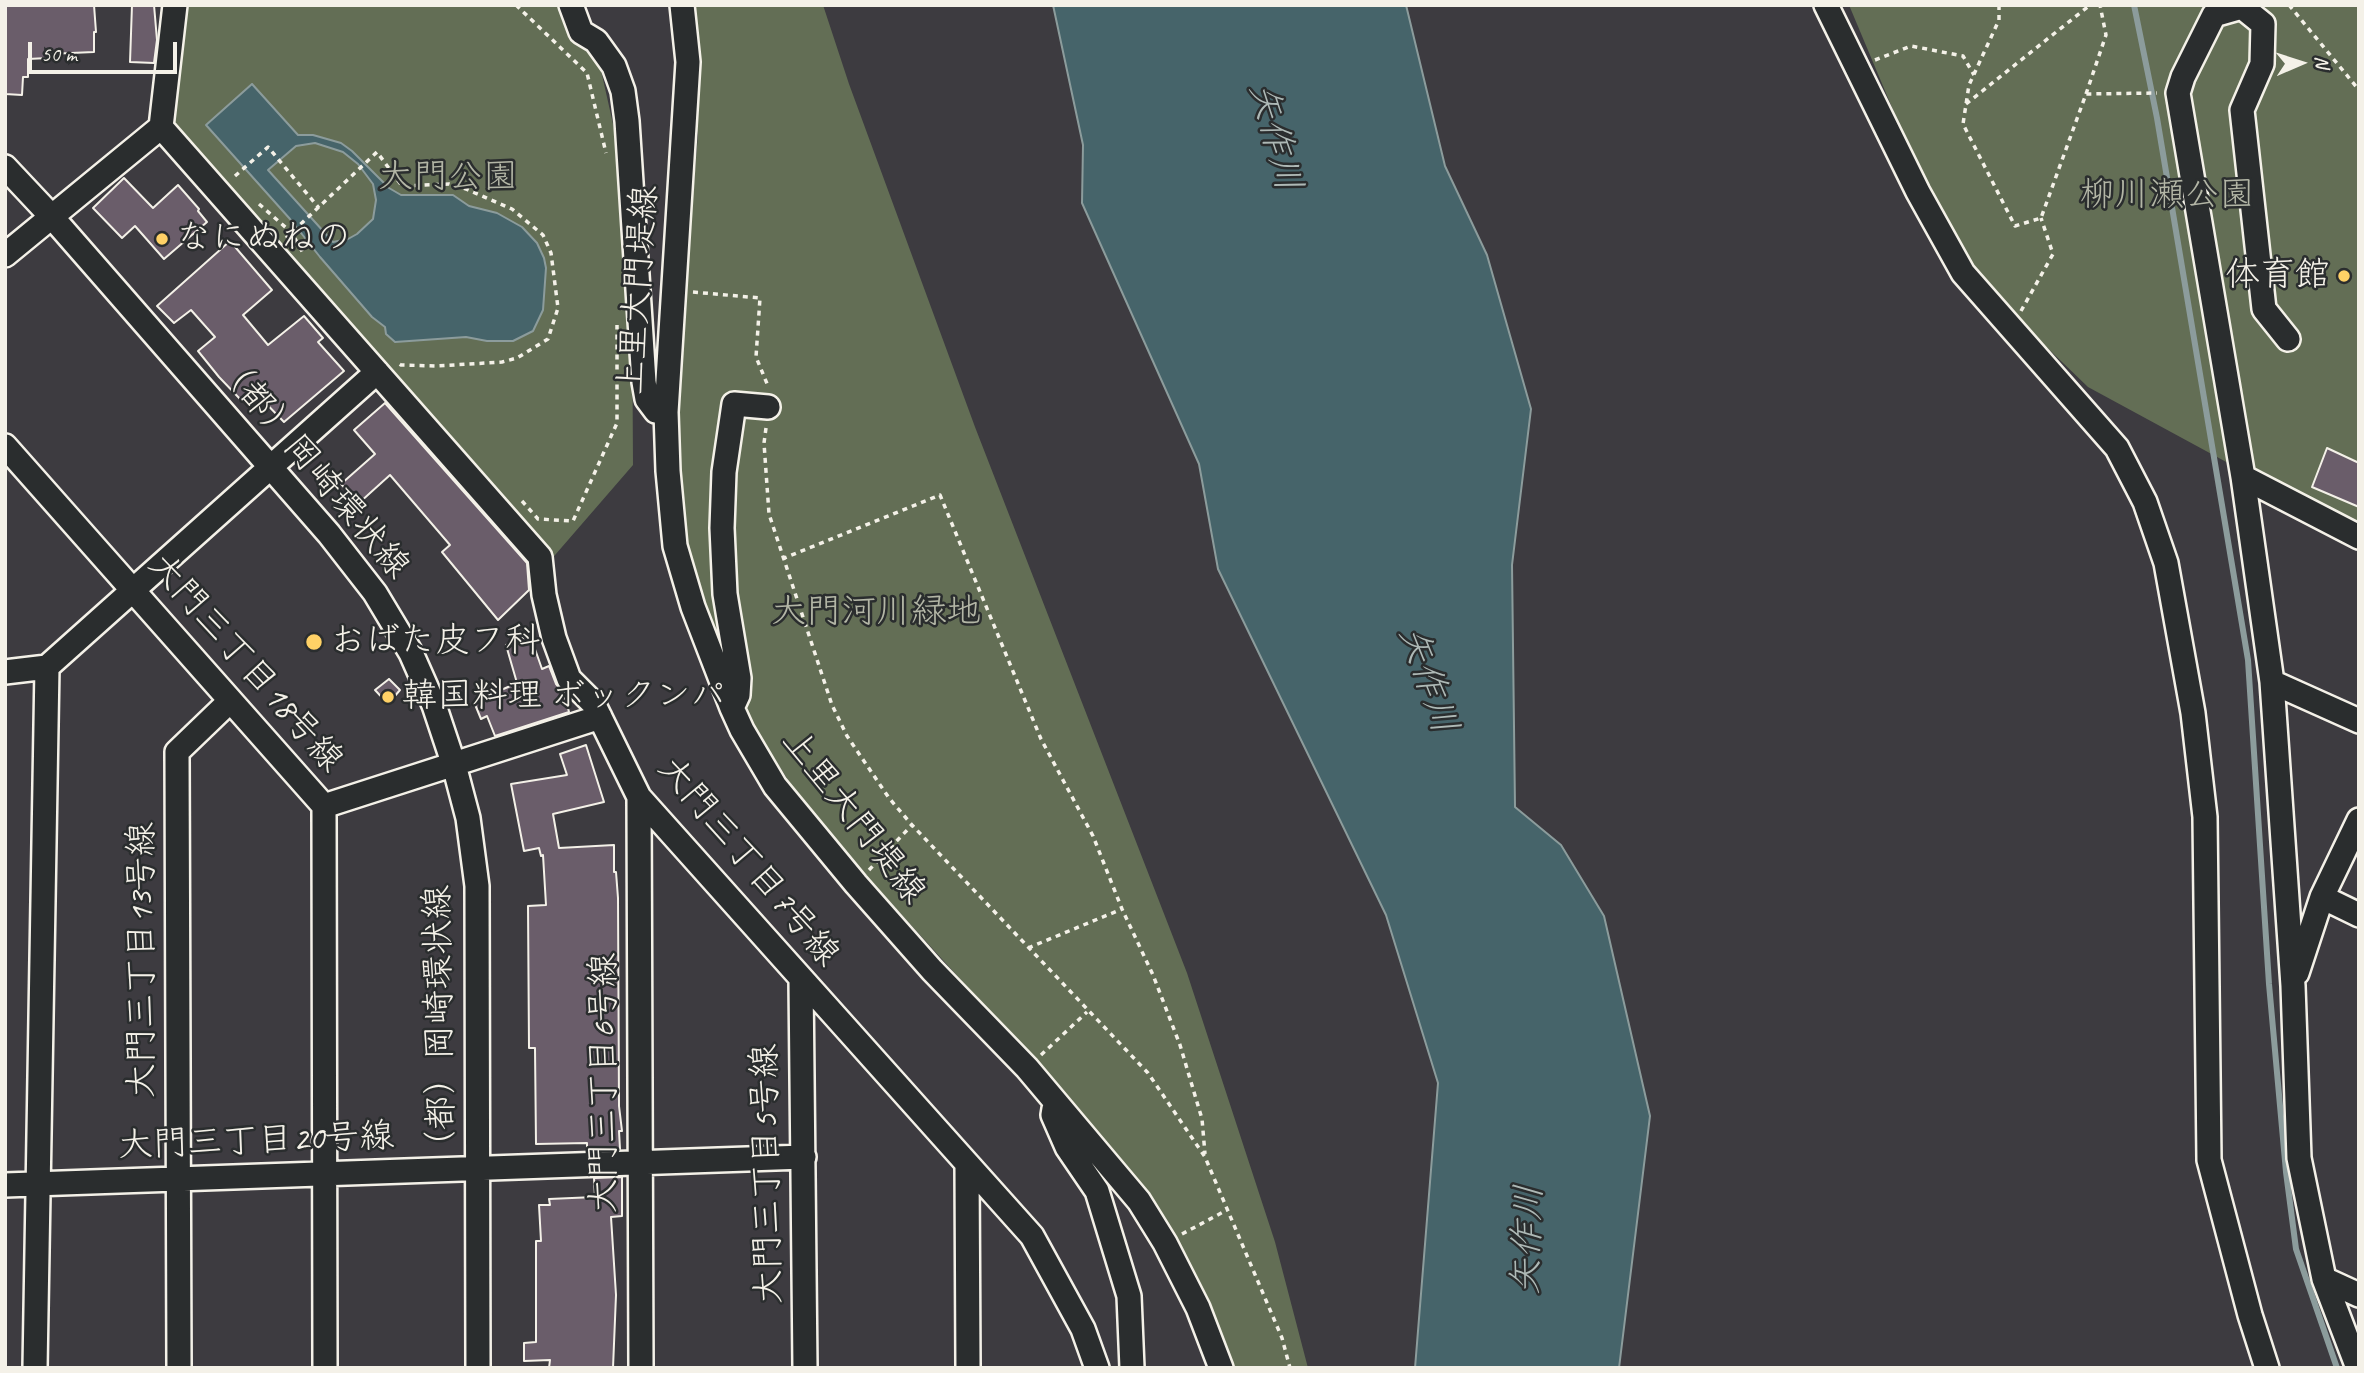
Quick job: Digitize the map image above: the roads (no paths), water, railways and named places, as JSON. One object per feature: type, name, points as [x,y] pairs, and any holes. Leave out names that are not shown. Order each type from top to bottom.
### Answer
[{"type":"street","points":[[5,255],[161,127],[175,5]]},
{"type":"street","points":[[571,5],[581,32],[596,41],[614,65],[623,91],[644,382],[647,399],[656,411],[666,412]]},
{"type":"street","name":"上里大門堤線","points":[[682,5],[688,62],[666,412],[668,471],[676,546],[693,607],[732,708],[775,786],[856,884],[932,970],[1027,1068],[1139,1201],[1165,1243],[1198,1308],[1221,1368]]},
{"type":"street","points":[[1826,5],[1918,192],[1963,272],[2117,448],[2145,502],[2166,563],[2193,713],[2205,817],[2209,1160],[2250,1315],[2267,1368]]},
{"type":"street","points":[[2288,339],[2264,309],[2242,110],[2262,64],[2263,24],[2242,8],[2214,15],[2183,77],[2178,93],[2243,477],[2272,682],[2293,986],[2299,1158],[2324,1279],[2358,1368]]},
{"type":"street","name":"大門三丁目7号線","points":[[161,127],[389,364],[540,557],[544,595],[554,638],[569,679],[593,703],[639,797],[1032,1236],[1083,1329],[1097,1368]]},
{"type":"street","name":"（都）岡崎環状線","points":[[5,167],[52,217],[329,534],[374,593],[411,653],[433,705],[454,765],[468,818],[477,886],[478,1368]]},
{"type":"street","points":[[5,672],[47,667],[389,364]]},
{"type":"street","points":[[732,708],[738,695],[739,678],[725,594],[722,528],[724,472],[734,404],[768,407]]},
{"type":"street","name":"大門三丁目18号線","points":[[5,446],[324,806],[600,717]]},
{"type":"street","points":[[2243,477],[2359,537]]},
{"type":"street","points":[[35,1368],[47,667]]},
{"type":"street","points":[[2272,682],[2359,721]]},
{"type":"street","name":"大門三丁目13号線","points":[[178,1368],[177,752],[230,701]]},
{"type":"street","name":"大門三丁目6号線","points":[[639,797],[641,1368]]},
{"type":"street","points":[[324,806],[325,1368]]},
{"type":"street","points":[[2293,986],[2322,897],[2359,820]]},
{"type":"street","points":[[2322,897],[2359,915]]},
{"type":"street","name":"大門三丁目5号線","points":[[801,980],[805,1368]]},
{"type":"street","points":[[1054,1102],[1053,1115],[1067,1147],[1097,1191],[1129,1296],[1132,1368]]},
{"type":"street","name":"大門三丁目20号線","points":[[5,1185],[804,1157]]},
{"type":"street","points":[[967,1164],[968,1368]]},
{"type":"street","points":[[2324,1279],[2359,1295]]},
{"type":"water","name":"矢作川","points":[[1053,5],[1406,5],[1445,166],[1487,255],[1531,409],[1512,565],[1515,807],[1561,845],[1604,916],[1650,1116],[1619,1368],[1415,1368],[1438,1083],[1386,915],[1218,569],[1199,464],[1082,203],[1083,145]]},
{"type":"water","points":[[252,84],[298,135],[313,135],[341,143],[389,188],[401,195],[453,195],[469,206],[497,213],[522,227],[537,243],[546,268],[543,310],[533,331],[513,341],[487,341],[466,337],[395,342],[386,334],[385,327],[372,317],[206,125]],"holes":[[[315,143],[343,152],[358,164],[373,184],[376,200],[373,219],[357,234],[333,242],[268,170],[296,146]]]},
{"type":"waterway","points":[[2134,5],[2157,118],[2248,660],[2269,984],[2286,1172],[2296,1249],[2337,1368]]},
{"type":"place","name":"なにぬねの","points":[[162,239]]},
{"type":"place","name":"体育館","points":[[2344,276]]},
{"type":"place","name":"おばた皮フ科","points":[[314,642]]},
{"type":"place","name":"韓国料理 ボックンパ","points":[[388,697]]},
{"type":"park label","name":"大門公園","points":[[448,178]]},
{"type":"park label","name":"柳川瀬公園","points":[[2167,196]]},
{"type":"park label","name":"大門河川緑地","points":[[876,613]]}]
